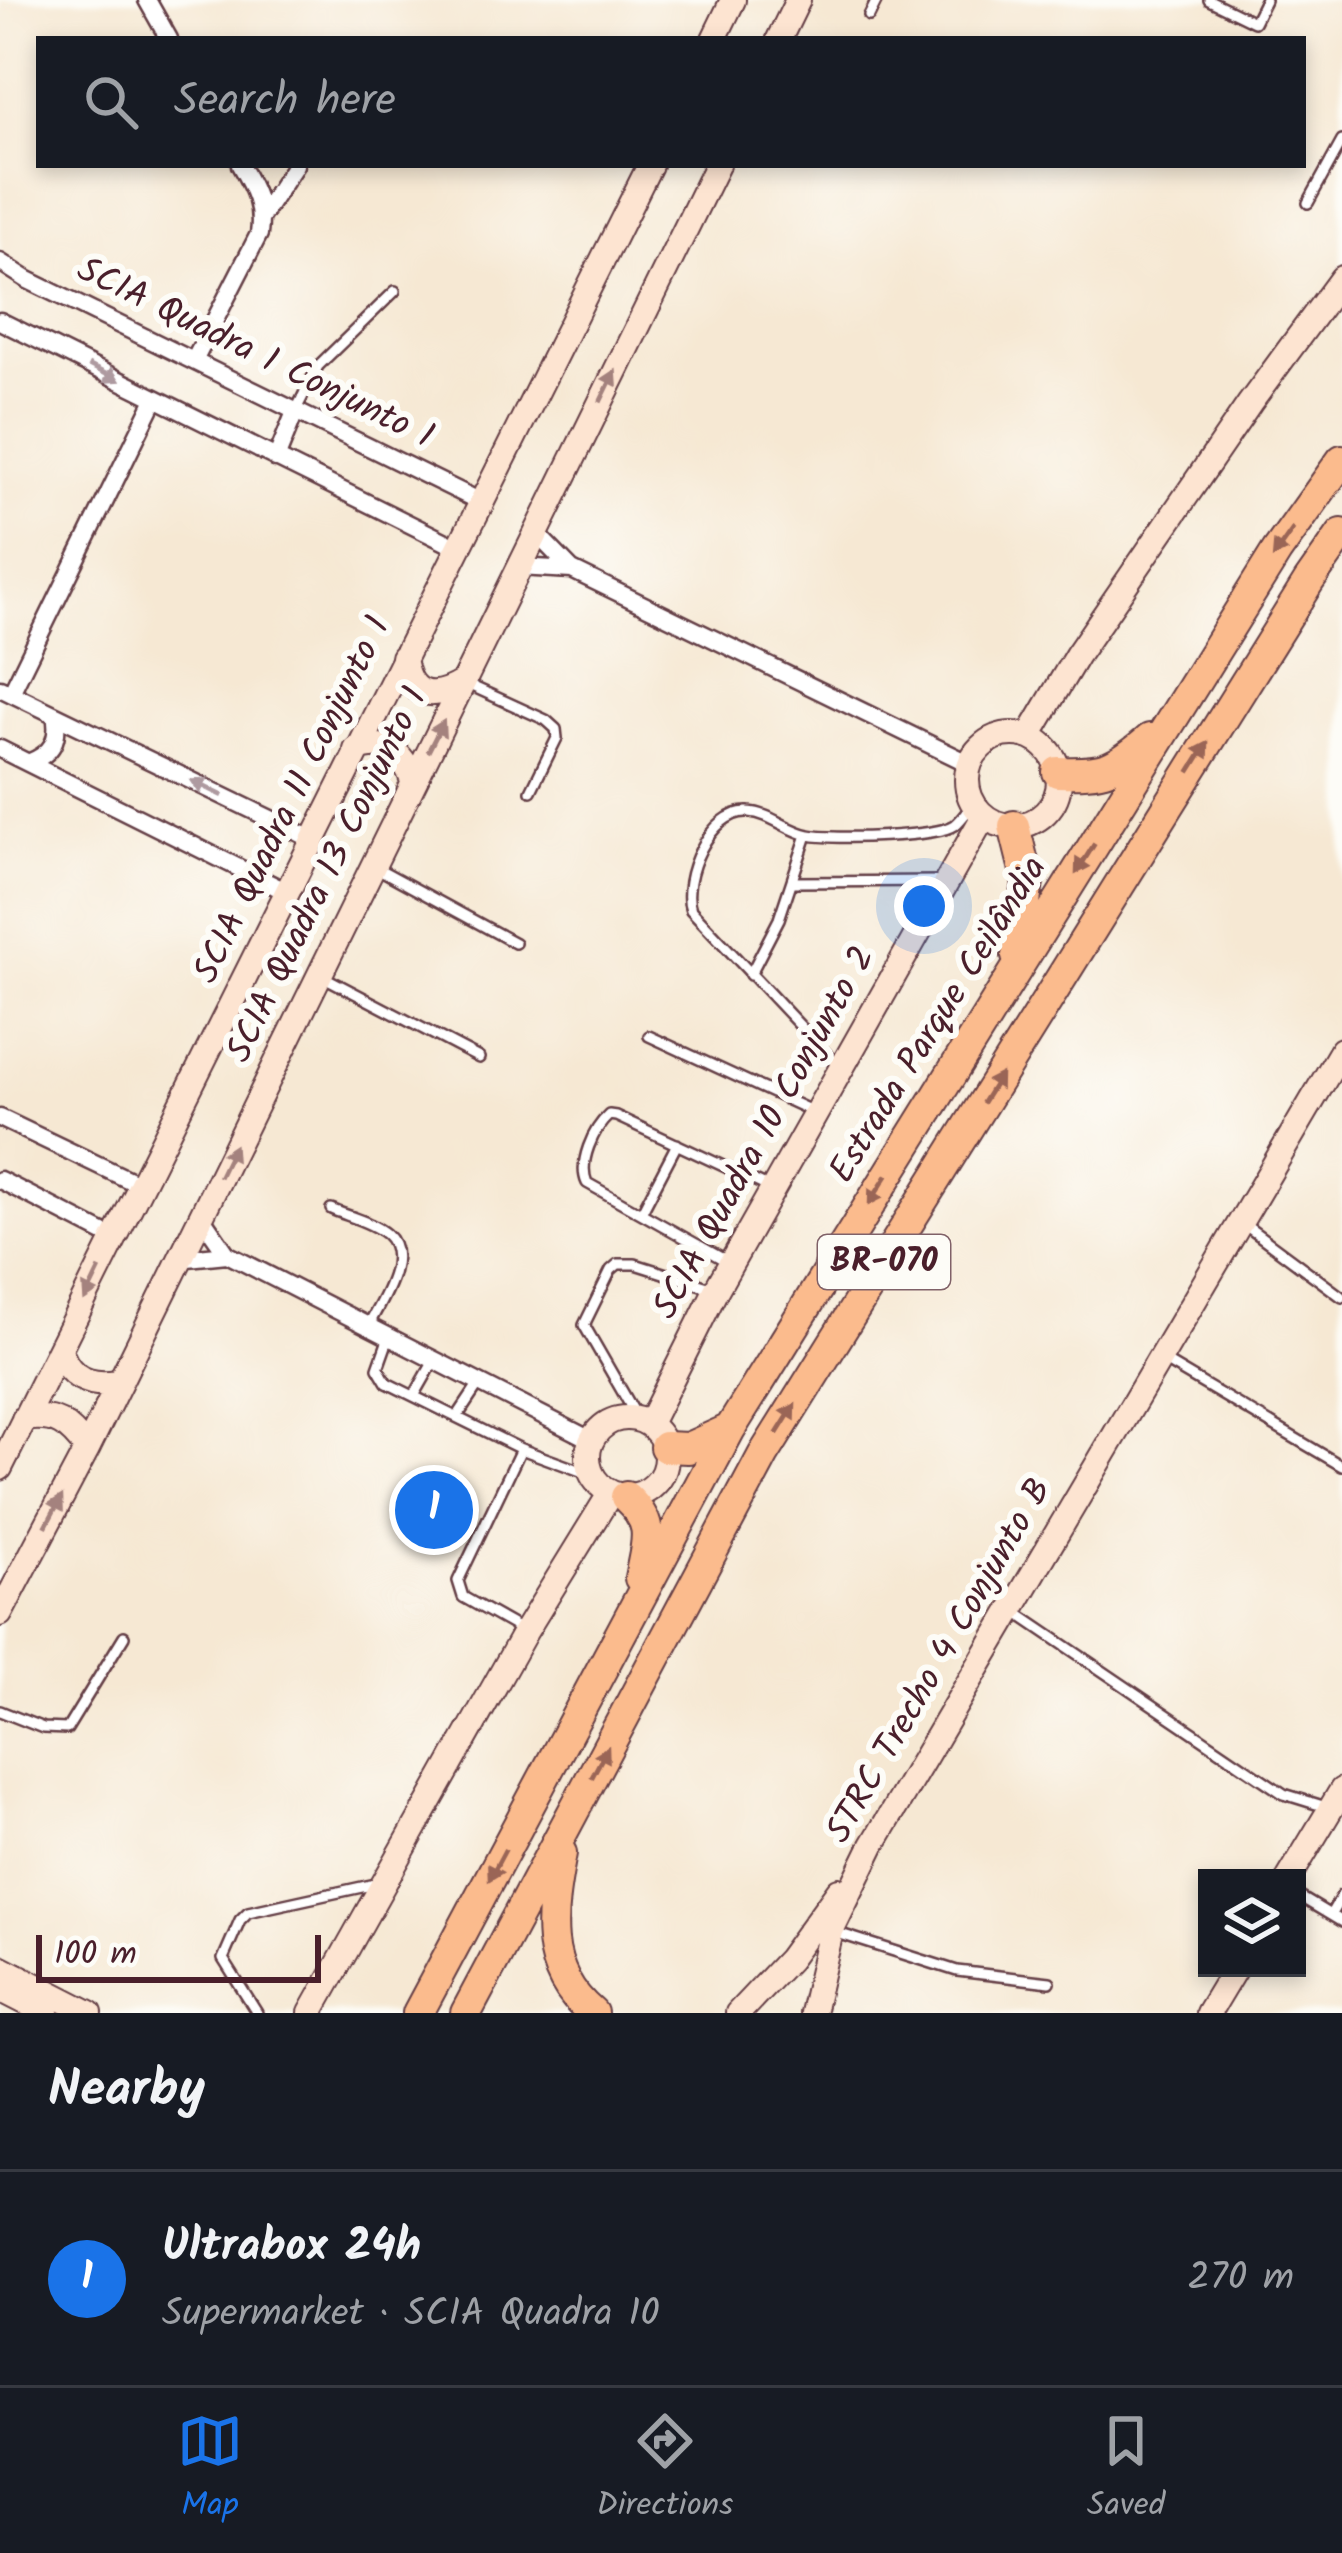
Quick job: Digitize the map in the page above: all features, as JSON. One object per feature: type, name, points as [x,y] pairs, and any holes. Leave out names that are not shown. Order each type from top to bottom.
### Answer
[{"type":"highway","name":"Estrada Parque Ceilândia","points":[[418,2013],[730,1429],[1277,551],[1342,460]]},
{"type":"highway","name":"BR-070","points":[[466,2013],[764,1454],[1296,601],[1342,535]]},
{"type":"highway","points":[[1058,772],[1102,773],[1169,724]]},
{"type":"highway","points":[[1014,826],[1028,882],[1015,970]]},
{"type":"highway","points":[[650,1429],[688,1448],[730,1429]]},
{"type":"highway","points":[[618,1496],[645,1515],[648,1528],[640,1577],[621,1634]]},
{"type":"highway","points":[[566,1824],[551,1912],[553,1950],[564,1983],[592,2013]]},
{"type":"street","points":[[147,0],[167,36]]},
{"type":"street","points":[[715,36],[733,0]]},
{"type":"street","points":[[780,36],[798,0]]},
{"type":"street","points":[[194,361],[259,234],[258,196],[242,168]]},
{"type":"street","points":[[261,217],[293,168]]},
{"type":"street","name":"SCIA Quadra 11 Conjunto 1","points":[[0,1468],[649,168]]},
{"type":"street","points":[[700,168],[703,195]]},
{"type":"street","name":"SCIA Quadra 13 Conjunto 1","points":[[0,1614],[87,1449],[716,168]]},
{"type":"street","name":"SCIA Quadra 1 Conjunto 1","points":[[0,262],[28,280],[483,503]]},
{"type":"street","points":[[1029,736],[1077,655],[1342,278]]},
{"type":"street","points":[[0,321],[460,549]]},
{"type":"street","points":[[155,399],[5,691],[312,839]]},
{"type":"street","points":[[276,459],[295,412]]},
{"type":"street","points":[[535,532],[572,570],[970,764]]},
{"type":"street","points":[[518,567],[572,570]]},
{"type":"street","points":[[403,657],[405,675],[413,686],[430,694],[445,693],[463,682]]},
{"type":"street","points":[[28,763],[43,758],[54,746],[55,715]]},
{"type":"street","points":[[1012,734],[1029,736],[1043,745],[1058,772],[1058,792],[1033,821],[1014,826],[979,810],[968,789],[970,764],[990,740],[1012,734]]},
{"type":"street","points":[[356,750],[386,745],[407,763],[413,781]]},
{"type":"street","points":[[0,749],[287,892]]},
{"type":"street","name":"SCIA Quadra 10 Conjunto 2","points":[[650,1429],[716,1290],[947,880],[979,810]]},
{"type":"street","name":"STRC Trecho 4 Conjunto B","points":[[812,2013],[831,1931],[873,1845],[1342,1050]]},
{"type":"street","points":[[0,1118],[142,1186]]},
{"type":"street","points":[[0,1180],[115,1239]]},
{"type":"street","points":[[200,1215],[227,1254],[592,1442]]},
{"type":"street","points":[[178,1258],[227,1254]]},
{"type":"street","points":[[60,1349],[73,1374],[102,1385],[117,1382]]},
{"type":"street","points":[[25,1419],[58,1419],[87,1449]]},
{"type":"street","points":[[614,1422],[650,1429],[664,1466],[655,1484],[640,1496],[618,1496],[590,1474],[586,1461],[595,1435],[614,1422]]},
{"type":"street","points":[[311,2013],[525,1632],[618,1496]]},
{"type":"street","points":[[1294,1869],[1336,1799]]},
{"type":"street","points":[[738,2013],[789,1959],[873,1845]]},
{"type":"street","points":[[0,1967],[90,2013]]},
{"type":"street","points":[[1208,2013],[1230,1977]]},
{"type":"street","points":[[0,1990],[47,2013]]},
{"type":"lane","points":[[869,16],[877,0]]},
{"type":"lane","points":[[1209,0],[1254,22],[1265,0]]},
{"type":"lane","points":[[1308,203],[1342,141]]},
{"type":"lane","points":[[295,412],[318,366],[395,290]]},
{"type":"lane","points":[[463,682],[556,729],[557,739],[531,790]]},
{"type":"lane","points":[[841,1069],[691,910],[687,880],[713,829],[729,816],[754,812],[807,835],[844,838],[934,832],[953,827],[979,810]]},
{"type":"lane","points":[[750,975],[794,882],[807,835]]},
{"type":"lane","points":[[372,866],[515,943]]},
{"type":"lane","points":[[794,882],[947,880]]},
{"type":"lane","points":[[319,974],[478,1058]]},
{"type":"lane","points":[[649,1036],[816,1113]]},
{"type":"lane","points":[[730,1264],[587,1183],[584,1160],[599,1125],[609,1115],[616,1116],[773,1189]]},
{"type":"lane","points":[[641,1213],[677,1144]]},
{"type":"lane","points":[[331,1208],[386,1234],[394,1246],[388,1285],[368,1326]]},
{"type":"lane","points":[[1240,1221],[1342,1297]]},
{"type":"lane","points":[[650,1429],[584,1325],[618,1264],[635,1264],[716,1290]]},
{"type":"lane","points":[[388,1337],[381,1377],[521,1449],[590,1474]]},
{"type":"lane","points":[[1159,1358],[1342,1466]]},
{"type":"lane","points":[[414,1396],[434,1361]]},
{"type":"lane","points":[[457,1417],[479,1384]]},
{"type":"lane","points":[[521,1449],[458,1581],[463,1597],[525,1632]]},
{"type":"lane","points":[[1010,1609],[1284,1795],[1336,1799]]},
{"type":"lane","points":[[0,1711],[43,1728],[67,1730],[124,1636]]},
{"type":"lane","points":[[257,2013],[223,1959],[240,1920],[261,1908],[386,1882]]},
{"type":"lane","points":[[1330,1915],[1342,1895]]},
{"type":"lane","points":[[1306,1900],[1342,1922]]},
{"type":"lane","points":[[831,1931],[957,1971],[1049,1982]]},
{"type":"place","name":"Ultrabox 24h","points":[[434,1510]]}]
